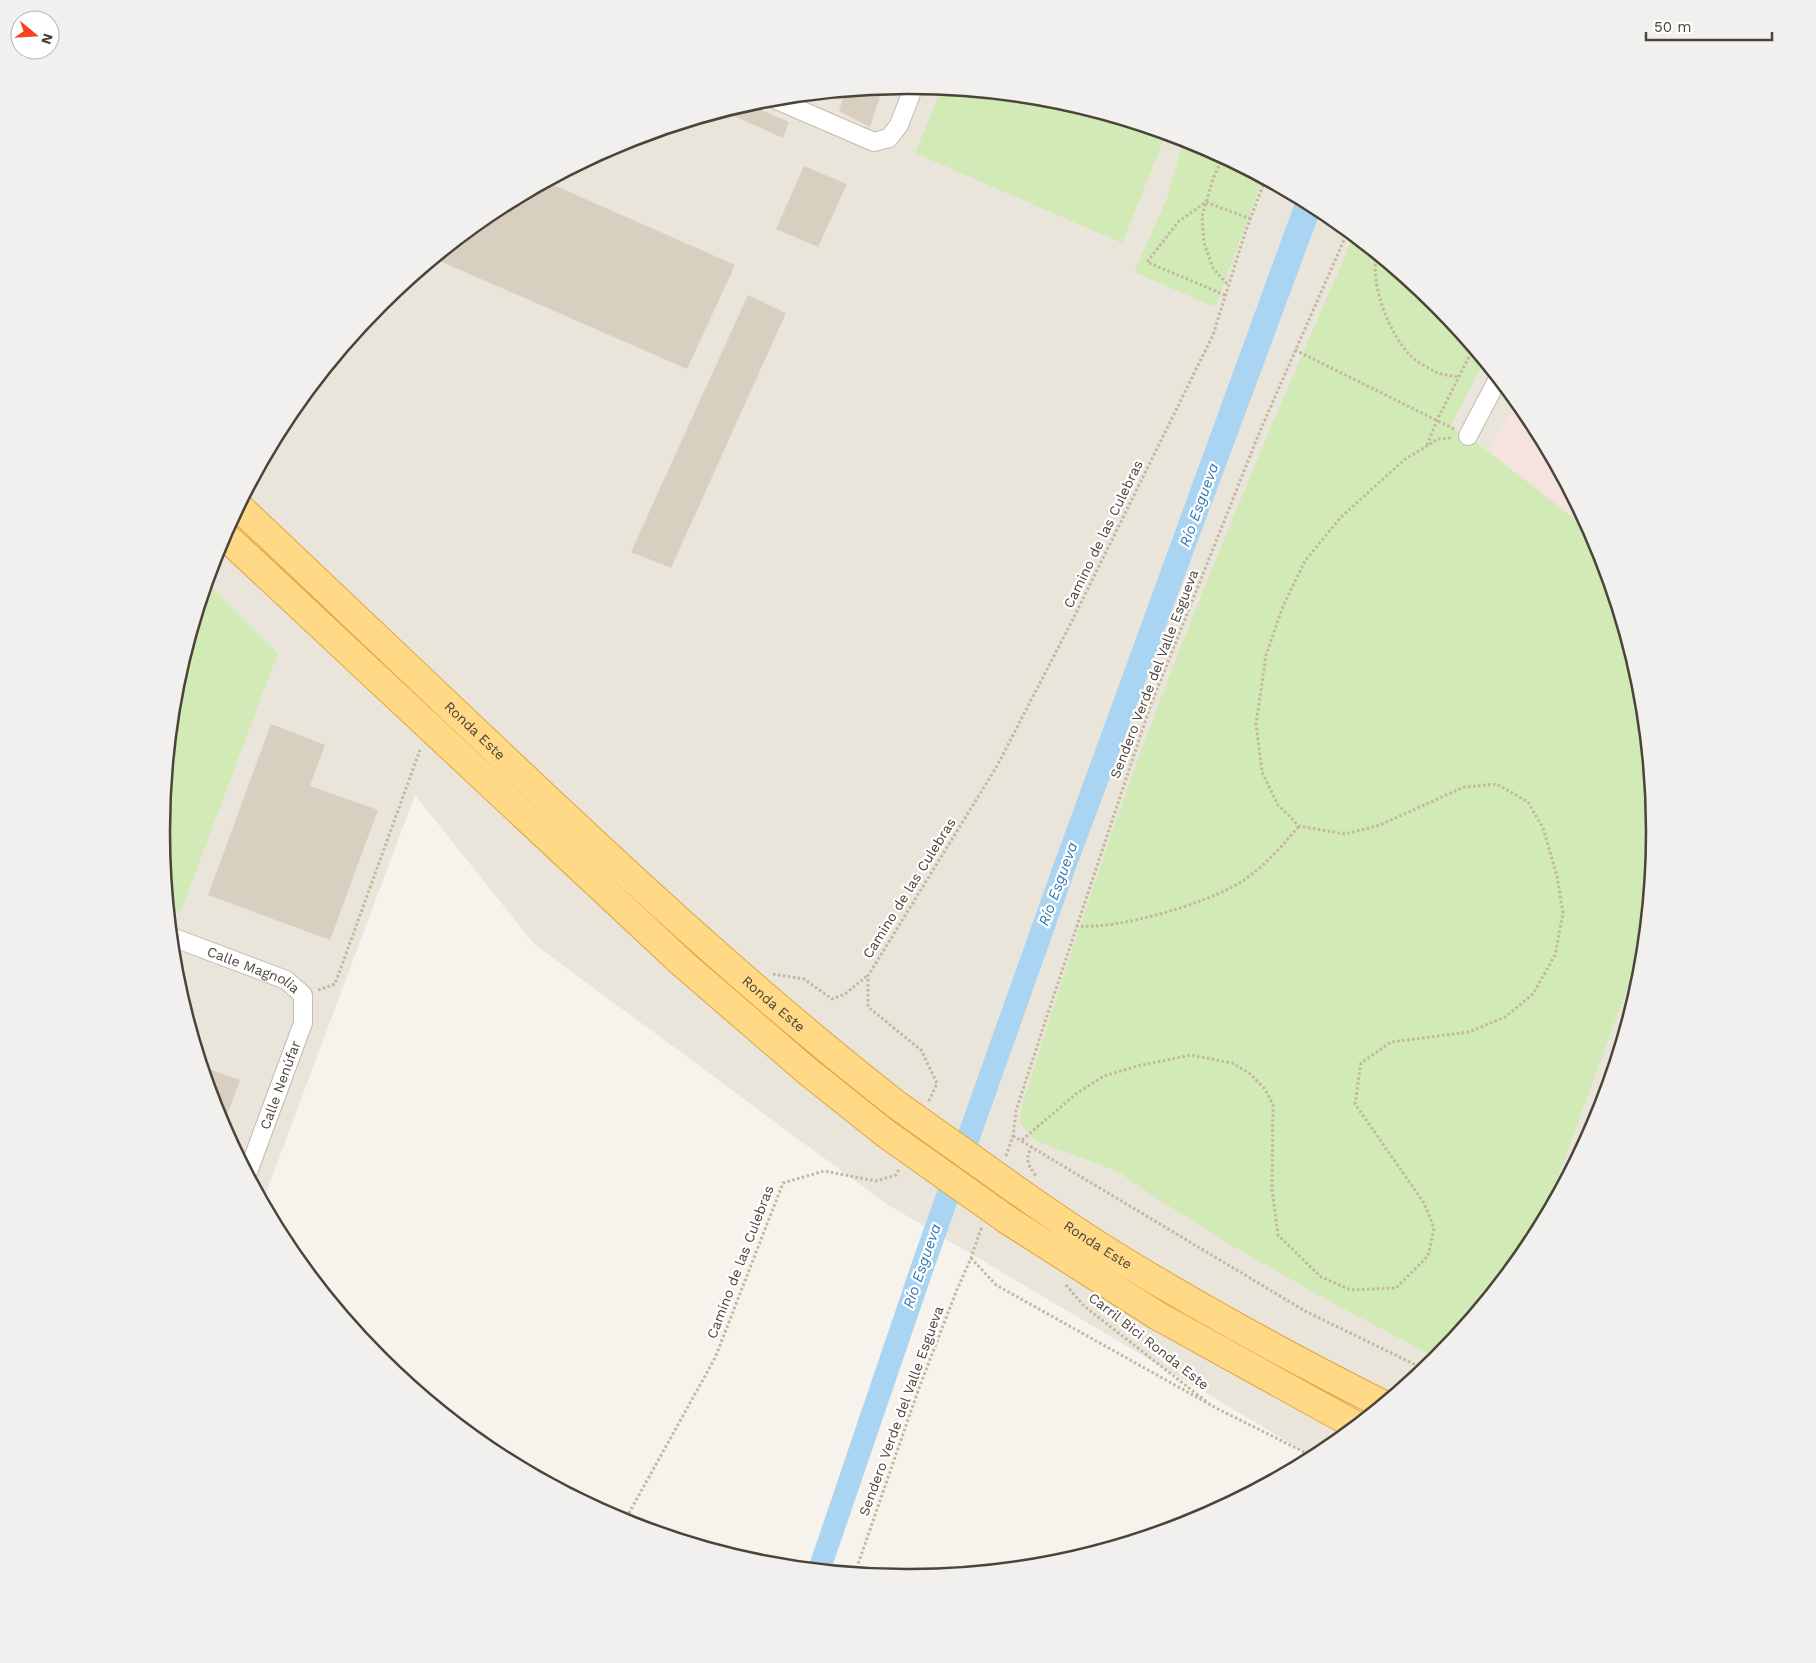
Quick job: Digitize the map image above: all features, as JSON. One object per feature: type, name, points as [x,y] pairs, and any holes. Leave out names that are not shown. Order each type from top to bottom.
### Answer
[{"type":"highway","name":"Ronda Este","points":[[243,511],[595,844],[724,962],[828,1052],[897,1105],[1028,1185],[1119,1258],[1293,1358],[1376,1401]]},
{"type":"highway","name":"Ronda Este","points":[[230,540],[682,963],[806,1070],[885,1133],[1009,1221],[1158,1316],[1350,1422]]},
{"type":"street","points":[[786,104],[874,142],[889,138],[899,125],[911,94]]},
{"type":"street","points":[[1468,436],[1495,385]]},
{"type":"street","name":"Calle Magnolia","points":[[179,940],[286,980],[303,995]]},
{"type":"street","name":"Calle Nenúfar","points":[[250,1166],[303,1023],[303,995]]},
{"type":"path","points":[[1219,163],[1202,216],[1204,243],[1213,268],[1228,286]]},
{"type":"path","name":"Camino de las Culebras","points":[[926,1108],[937,1083],[921,1050],[868,1007],[868,976],[997,766],[1074,619],[1213,335],[1263,186]]},
{"type":"path","points":[[1206,202],[1251,219]]},
{"type":"path","points":[[1206,202],[1179,220],[1148,262],[1225,295]]},
{"type":"path","name":"Sendero Verde del Valle Esgueva","points":[[1022,1140],[1013,1136],[1016,1111],[1150,707],[1260,431],[1345,238]]},
{"type":"path","points":[[1375,261],[1374,277],[1384,309],[1396,337],[1411,356],[1434,372],[1458,377]]},
{"type":"path","points":[[1296,350],[1468,436]]},
{"type":"path","points":[[1427,446],[1437,420],[1470,354]]},
{"type":"path","points":[[1416,1365],[1305,1312],[1022,1140],[1077,1093],[1104,1076],[1136,1066],[1191,1055],[1232,1063],[1249,1073],[1265,1089],[1273,1105],[1272,1190],[1278,1235],[1321,1276],[1351,1290],[1396,1288],[1428,1256],[1434,1228],[1424,1203],[1355,1104],[1361,1063],[1391,1042],[1469,1032],[1505,1017],[1533,994],[1555,955],[1563,913],[1557,876],[1543,828],[1528,802],[1497,784],[1464,787],[1380,825],[1345,834],[1299,826],[1278,805],[1262,772],[1256,724],[1266,655],[1284,606],[1305,561],[1340,518],[1404,460],[1438,439],[1468,436]]},
{"type":"path","points":[[303,995],[334,984],[420,750]]},
{"type":"path","points":[[1076,926],[1118,922],[1161,914],[1214,896],[1242,881],[1271,858],[1299,826]]},
{"type":"path","points":[[766,973],[804,979],[832,999],[845,994],[868,976]]},
{"type":"path","points":[[1028,1185],[1026,1156],[1032,1146]]},
{"type":"path","name":"Camino de las Culebras","points":[[628,1514],[715,1358],[782,1183],[824,1170],[876,1181],[896,1175],[900,1167]]},
{"type":"path","name":"Sendero Verde del Valle Esgueva","points":[[857,1568],[919,1388],[971,1258],[996,1285],[1216,1408]]},
{"type":"path","name":"Carril Bici Ronda Este","points":[[1063,1280],[1084,1306],[1216,1408]]},
{"type":"path","points":[[1216,1408],[1305,1453]]},
{"type":"shaded area","points":[[860,95],[956,95],[1052,108],[1099,119],[1145,133],[1190,150],[1234,170],[1318,218],[1357,246],[1430,310],[1463,345],[1493,382],[1547,463],[1570,505],[1590,549],[1607,594],[1632,688],[1639,735],[1644,783],[1646,832],[1644,880],[1632,975],[1607,1069],[1590,1114],[1570,1158],[1547,1200],[1493,1281],[1463,1318],[1430,1353],[1357,1417],[1306,1452],[885,1203],[533,943],[415,795],[266,1194],[246,1158],[226,1114],[209,1069],[195,1022],[184,975],[177,928],[170,832],[172,783],[177,735],[184,688],[195,641],[209,594],[226,549],[246,505],[269,463],[323,382],[353,345],[386,310],[459,246],[498,218],[539,193],[582,170],[626,150],[671,133],[717,119],[764,108]]},
{"type":"shaded area","points":[[1512,409],[1547,463],[1577,520],[1490,451]]},
{"type":"green space","points":[[939,95],[1004,100],[1052,108],[1099,119],[1164,140],[1122,243],[915,153]]},
{"type":"green space","points":[[1182,147],[1261,184],[1215,307],[1134,272],[1167,198]]},
{"type":"green space","points":[[1351,241],[1430,310],[1481,367],[1450,427],[1468,436],[1577,521],[1607,594],[1621,641],[1632,688],[1644,783],[1646,832],[1644,880],[1632,975],[1555,1186],[1521,1241],[1493,1281],[1463,1318],[1429,1354],[1338,1306],[1229,1244],[1117,1171],[1044,1144],[1032,1137],[1020,1122],[1021,1109],[1075,942],[1152,722],[1235,512]]},
{"type":"green space","points":[[212,587],[278,653],[181,911],[175,910],[172,880],[170,832],[172,783],[184,688],[195,641]]},
{"type":"water","name":"Río Esgueva","points":[[1295,204],[1318,218],[1075,871],[935,1266],[833,1565],[810,1563],[913,1259],[1054,863]]},
{"type":"building","points":[[881,95],[870,127],[839,111],[843,97]]},
{"type":"building","points":[[760,109],[789,122],[783,138],[733,115]]},
{"type":"building","points":[[804,166],[847,184],[818,247],[776,229]]},
{"type":"building","points":[[554,185],[735,265],[687,369],[441,261],[498,218]]},
{"type":"building","points":[[748,295],[786,313],[671,568],[631,552]]},
{"type":"building","points":[[271,724],[325,745],[310,786],[378,810],[330,940],[208,895]]},
{"type":"building","points":[[209,1069],[240,1080],[227,1116]]}]
